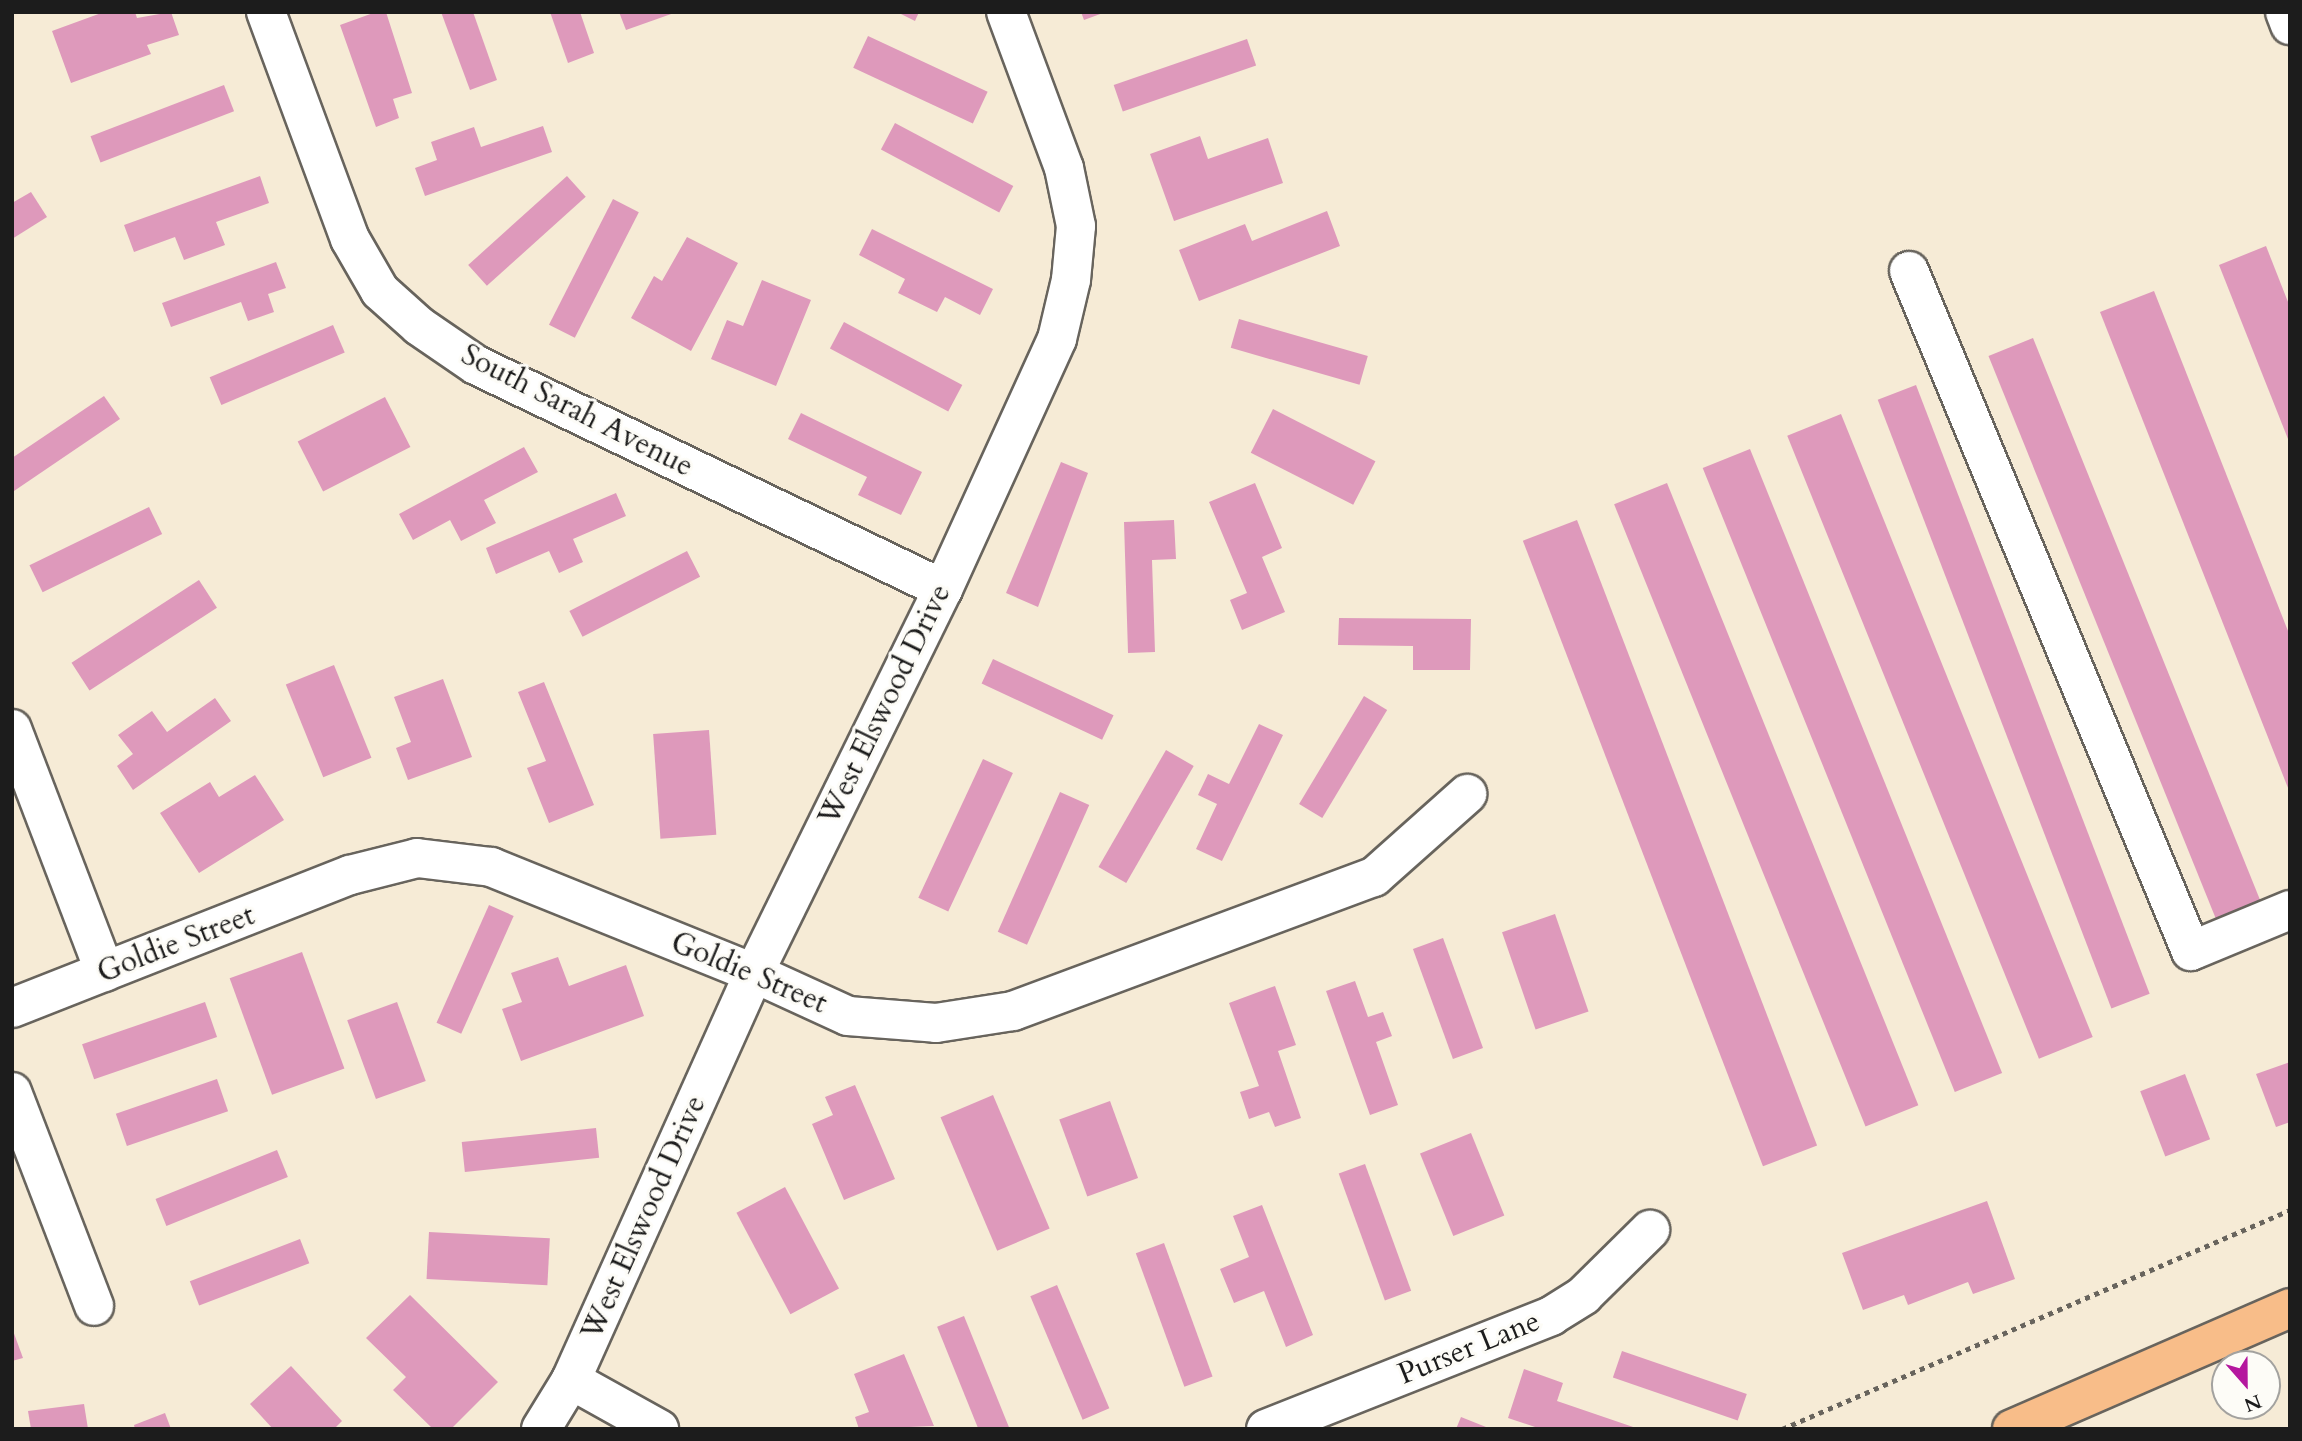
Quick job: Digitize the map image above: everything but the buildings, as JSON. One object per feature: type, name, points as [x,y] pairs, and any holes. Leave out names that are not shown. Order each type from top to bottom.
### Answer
[{"type":"main road","points":[[2012,1429],[2290,1308]]},
{"type":"street","name":"South Sarah Avenue","points":[[266,12],[351,239],[380,291],[419,326],[476,365],[943,589]]},
{"type":"street","name":"West Elswood Drive","points":[[541,1429],[570,1380],[754,973],[943,589],[1057,339],[1071,281],[1076,226],[1064,168],[1006,12]]},
{"type":"street","points":[[2285,12],[2290,26]]},
{"type":"street","points":[[1909,271],[2191,951],[2290,910]]},
{"type":"street","points":[[12,729],[105,972]]},
{"type":"street","name":"Goldie Street","points":[[12,1008],[350,875],[417,858],[491,867],[754,973],[848,1016],[936,1023],[1013,1011],[1374,877],[1467,794]]},
{"type":"street","points":[[12,1092],[94,1307]]},
{"type":"street","name":"Purser Lane","points":[[1266,1429],[1551,1316],[1584,1295],[1650,1230]]},
{"type":"street","points":[[570,1380],[659,1429]]},
{"type":"path","points":[[1782,1429],[2290,1210]]}]
